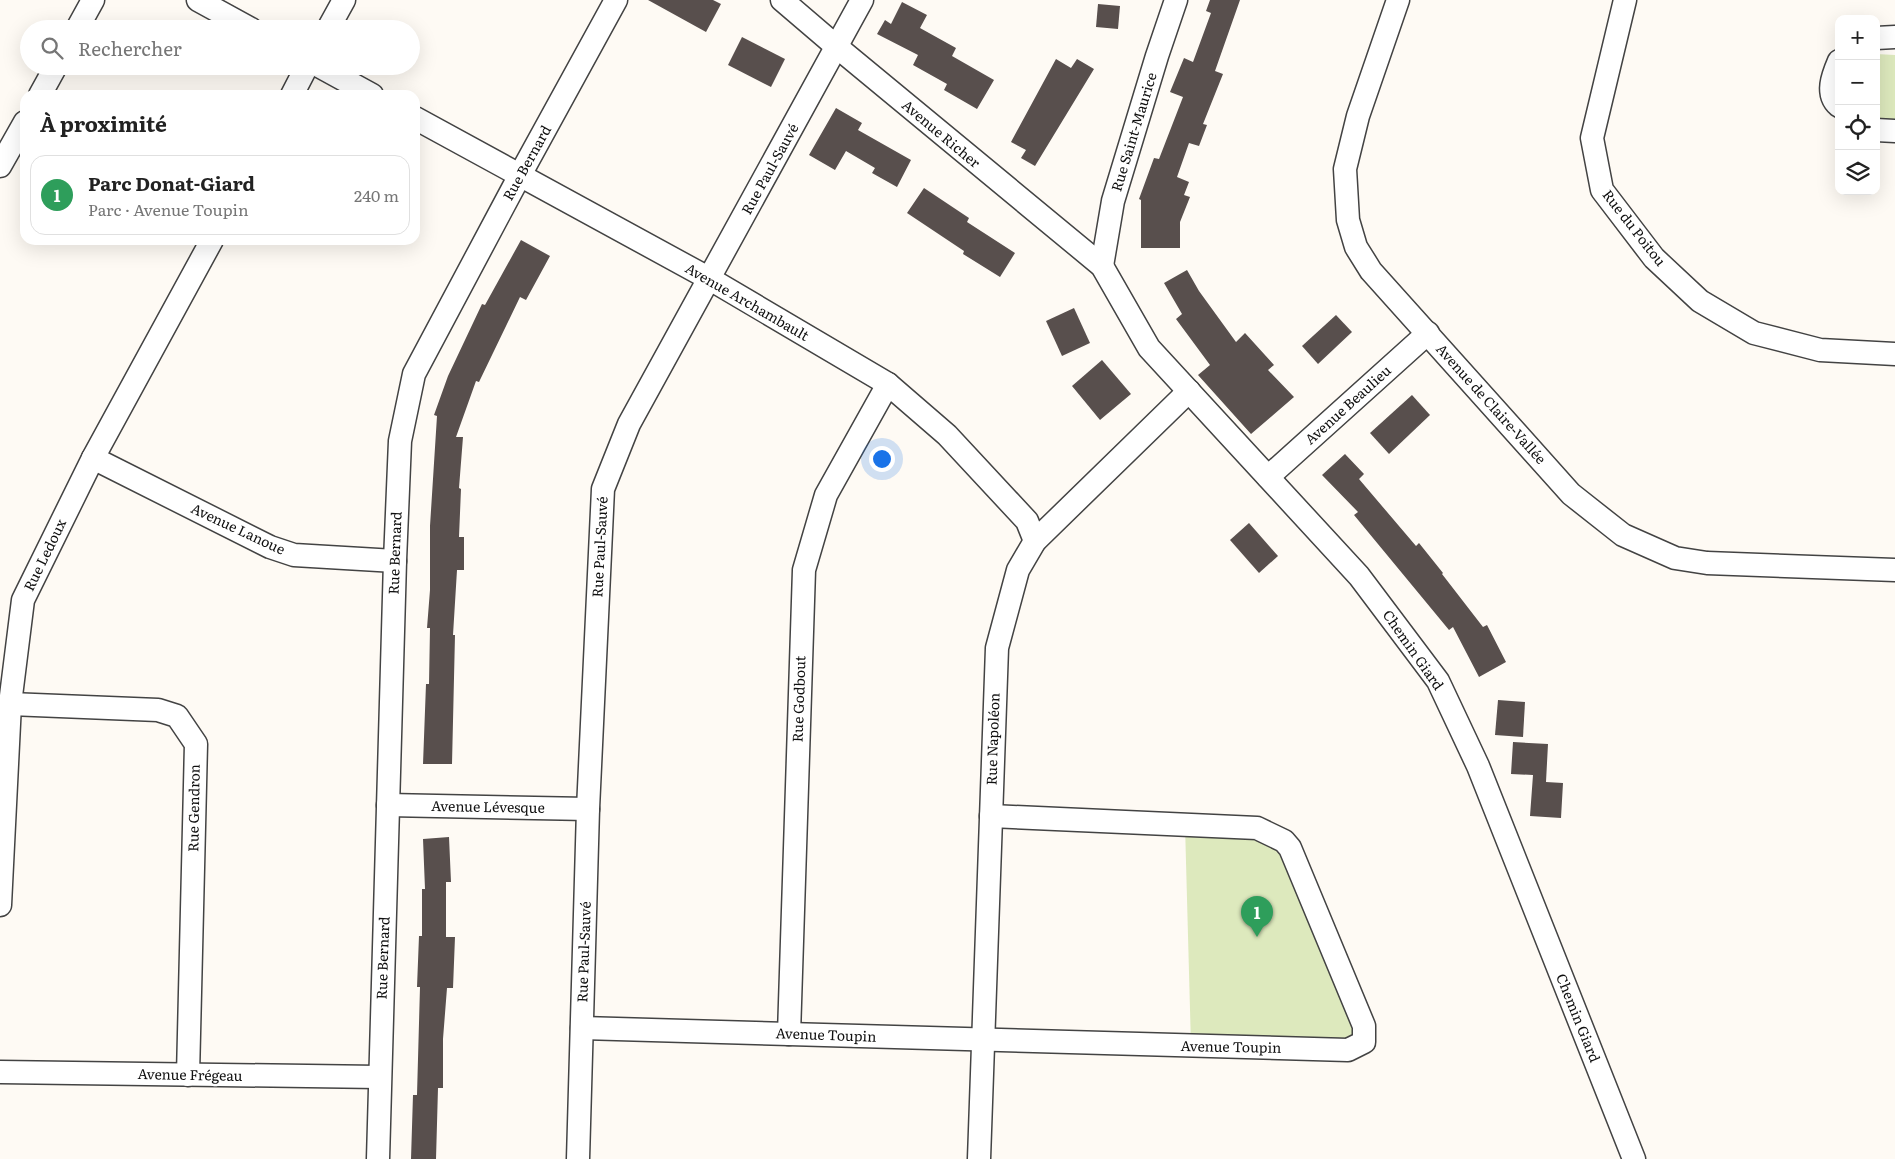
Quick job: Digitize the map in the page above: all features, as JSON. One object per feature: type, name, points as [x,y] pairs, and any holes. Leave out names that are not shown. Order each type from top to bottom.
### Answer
[{"type":"street","points":[[82,20],[94,0]]},
{"type":"street","points":[[198,0],[235,20]]},
{"type":"street","points":[[333,20],[344,0]]},
{"type":"street","name":"Rue Bernard","points":[[378,1159],[379,1077],[400,441],[414,374],[616,0]]},
{"type":"street","name":"Avenue Richer","points":[[782,0],[1102,266]]},
{"type":"street","name":"Rue Paul-Sauvé","points":[[578,1159],[588,809],[603,489],[629,424],[862,0]]},
{"type":"street","name":"Rue Saint-Maurice","points":[[1102,266],[1113,201],[1176,0]]},
{"type":"street","name":"Avenue de Claire-Vallée","points":[[1398,0],[1358,116],[1345,168],[1348,220],[1356,247],[1370,270],[1572,494],[1623,535],[1675,558],[1707,563],[1895,570]]},
{"type":"street","name":"Rue du Poitou","points":[[1619,2],[1592,138],[1602,190],[1654,258],[1700,301],[1754,333],[1820,350],[1895,354]]},
{"type":"street","points":[[1880,38],[1895,37]]},
{"type":"street","points":[[1835,71],[1830,83],[1835,103]]},
{"type":"street","points":[[43,90],[51,75]]},
{"type":"street","points":[[295,90],[302,75]]},
{"type":"street","points":[[335,75],[363,90]]},
{"type":"street","name":"Avenue Archambault","points":[[420,121],[710,279],[888,384],[947,434],[1027,521],[1035,541]]},
{"type":"street","points":[[1880,130],[1895,131]]},
{"type":"street","points":[[0,166],[20,131]]},
{"type":"street","name":"Rue Ledoux","points":[[0,905],[10,704],[23,600],[93,458],[209,245]]},
{"type":"street","name":"Chemin Giard","points":[[1102,266],[1150,348],[1359,576],[1438,681],[1478,766],[1634,1159]]},
{"type":"street","name":"Avenue Beaulieu","points":[[1268,477],[1428,333]]},
{"type":"street","name":"Rue Godbout","points":[[788,1034],[804,570],[826,495],[888,384]]},
{"type":"street","name":"Rue Napoléon","points":[[979,1159],[997,648],[1018,570],[1035,541],[1189,391]]},
{"type":"street","name":"Avenue Lanoue","points":[[93,458],[270,547],[294,555],[395,561]]},
{"type":"street","name":"Rue Gendron","points":[[10,704],[158,710],[177,716],[196,744],[188,1075]]},
{"type":"street","name":"Avenue Lévesque","points":[[388,805],[588,809]]},
{"type":"street","name":"Avenue Toupin","points":[[582,1028],[1348,1050],[1364,1042],[1364,1026],[1290,848],[1284,841],[1257,828],[991,816]]},
{"type":"street","name":"Avenue Frégeau","points":[[0,1072],[379,1077]]},
{"type":"green space","points":[[1880,54],[1895,55],[1895,120],[1880,119]]},
{"type":"green space","points":[[1185,825],[1284,841],[1364,1042],[1191,1046]]},
{"type":"building","points":[[648,0],[713,0],[721,4],[706,32]]},
{"type":"building","points":[[1210,0],[1240,0],[1215,71],[1223,74],[1203,124],[1207,125],[1199,146],[1189,143],[1177,177],[1189,182],[1184,195],[1190,197],[1180,222],[1180,248],[1141,248],[1141,200],[1139,199],[1154,158],[1159,159],[1183,97],[1170,92],[1184,58],[1193,62],[1211,13],[1206,11]]},
{"type":"building","points":[[902,2],[927,15],[920,28],[956,48],[952,56],[994,80],[977,109],[944,90],[947,84],[913,65],[918,55],[877,34],[885,20],[891,24]]},
{"type":"building","points":[[1098,4],[1120,6],[1118,29],[1096,27]]},
{"type":"building","points":[[742,37],[785,59],[771,87],[728,65]]},
{"type":"building","points":[[1056,59],[1071,68],[1077,59],[1094,69],[1035,166],[1021,158],[1026,150],[1011,142]]},
{"type":"building","points":[[836,108],[862,123],[858,130],[911,160],[897,187],[872,173],[875,168],[846,151],[835,170],[809,155]]},
{"type":"building","points":[[924,188],[969,218],[967,222],[1015,253],[1000,277],[963,254],[964,251],[907,213]]},
{"type":"building","points":[[521,240],[550,256],[526,300],[520,297],[479,382],[476,381],[456,437],[463,437],[459,488],[461,489],[459,537],[464,537],[464,570],[457,570],[453,635],[455,635],[452,764],[423,764],[426,684],[429,684],[430,628],[427,628],[430,590],[430,526],[437,416],[434,415],[448,376],[482,304],[485,305]]},
{"type":"building","points":[[1187,270],[1199,291],[1236,342],[1245,333],[1274,365],[1268,370],[1294,397],[1251,434],[1198,375],[1210,365],[1176,319],[1182,314],[1164,283]]},
{"type":"building","points":[[1074,308],[1090,343],[1062,356],[1046,321]]},
{"type":"building","points":[[1336,315],[1352,332],[1318,364],[1302,346]]},
{"type":"building","points":[[1102,360],[1131,394],[1100,420],[1072,386]]},
{"type":"building","points":[[1412,395],[1430,415],[1389,454],[1370,433]]},
{"type":"building","points":[[1345,454],[1364,474],[1359,479],[1416,546],[1419,543],[1483,627],[1487,625],[1506,662],[1479,677],[1453,627],[1449,630],[1354,515],[1358,512],[1322,475]]},
{"type":"building","points":[[1249,523],[1278,556],[1259,573],[1230,540]]},
{"type":"building","points":[[1498,700],[1525,702],[1523,737],[1495,735]]},
{"type":"building","points":[[1513,742],[1548,744],[1546,782],[1563,783],[1561,818],[1530,816],[1533,775],[1511,774]]},
{"type":"building","points":[[449,837],[451,882],[446,882],[446,937],[455,937],[453,988],[447,988],[443,1039],[443,1088],[438,1088],[436,1159],[411,1159],[413,1095],[417,1095],[420,987],[417,987],[419,936],[422,936],[422,889],[425,889],[423,839]]},
{"type":"place","name":"Parc Donat-Giard","points":[[1257,937]]}]
